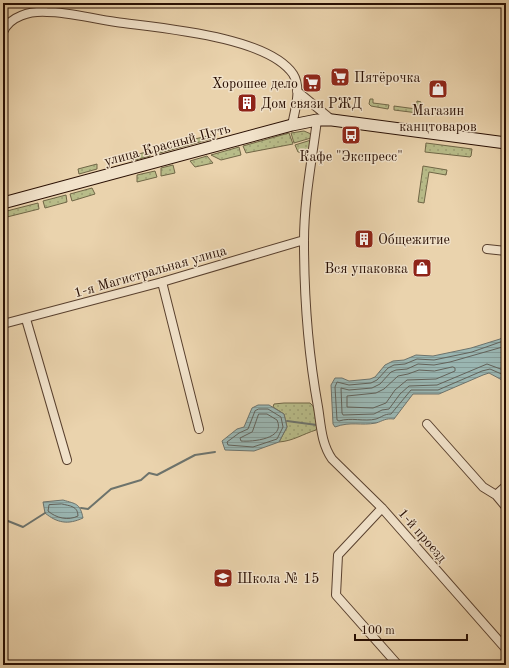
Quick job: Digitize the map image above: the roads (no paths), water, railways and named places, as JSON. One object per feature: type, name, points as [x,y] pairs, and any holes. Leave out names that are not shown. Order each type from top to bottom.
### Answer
[{"type":"main road","name":"улица Красный Путь","points":[[3,203],[292,125],[317,120],[332,120],[506,143]]},
{"type":"street","points":[[3,32],[6,26],[16,17],[46,12],[224,38],[273,56],[293,74],[297,91],[292,125]]},
{"type":"street","points":[[297,91],[332,120]]},
{"type":"street","name":"1-й проезд","points":[[317,120],[309,181],[304,240],[311,368],[322,438],[326,451],[382,508],[506,649]]},
{"type":"street","name":"1-я Магистральная улица","points":[[3,324],[162,282],[304,240]]},
{"type":"street","points":[[487,249],[506,251]]},
{"type":"street","points":[[162,282],[199,429]]},
{"type":"street","points":[[26,319],[67,460]]},
{"type":"street","points":[[427,424],[483,487],[496,495],[506,506]]},
{"type":"street","points":[[496,495],[506,486]]},
{"type":"street","points":[[382,508],[338,554],[336,595],[398,665]]},
{"type":"water","points":[[506,335],[506,380],[502,380],[489,373],[439,394],[413,394],[394,419],[386,419],[371,424],[346,424],[335,427],[333,424],[331,385],[335,378],[342,378],[349,381],[370,379],[375,377],[385,365],[393,361],[404,360],[416,355],[433,356],[471,348],[500,339]]},
{"type":"water","points":[[258,405],[269,405],[284,414],[287,427],[279,442],[254,451],[225,450],[222,441],[237,429],[244,427],[252,408]]},
{"type":"water","points":[[63,500],[77,505],[83,518],[72,522],[63,522],[54,519],[45,513],[43,502]]},
{"type":"waterway","points":[[287,421],[317,425]]},
{"type":"waterway","points":[[81,508],[88,509],[111,489],[141,480],[149,473],[157,475],[195,455],[215,452]]},
{"type":"waterway","points":[[3,519],[23,527],[45,513]]},
{"type":"place","name":"Пятёрочка","points":[[340,77]]},
{"type":"place","name":"Хорошее дело","points":[[312,83]]},
{"type":"place","name":"Магазин канцтоваров","points":[[438,89]]},
{"type":"place","name":"Дом связи РЖД","points":[[247,103]]},
{"type":"place","name":"Кафе \"Экспресс\"","points":[[351,135]]},
{"type":"place","name":"Общежитие","points":[[364,239]]},
{"type":"place","name":"Вся упаковка","points":[[422,268]]},
{"type":"place","name":"Школа № 15","points":[[223,578]]}]
